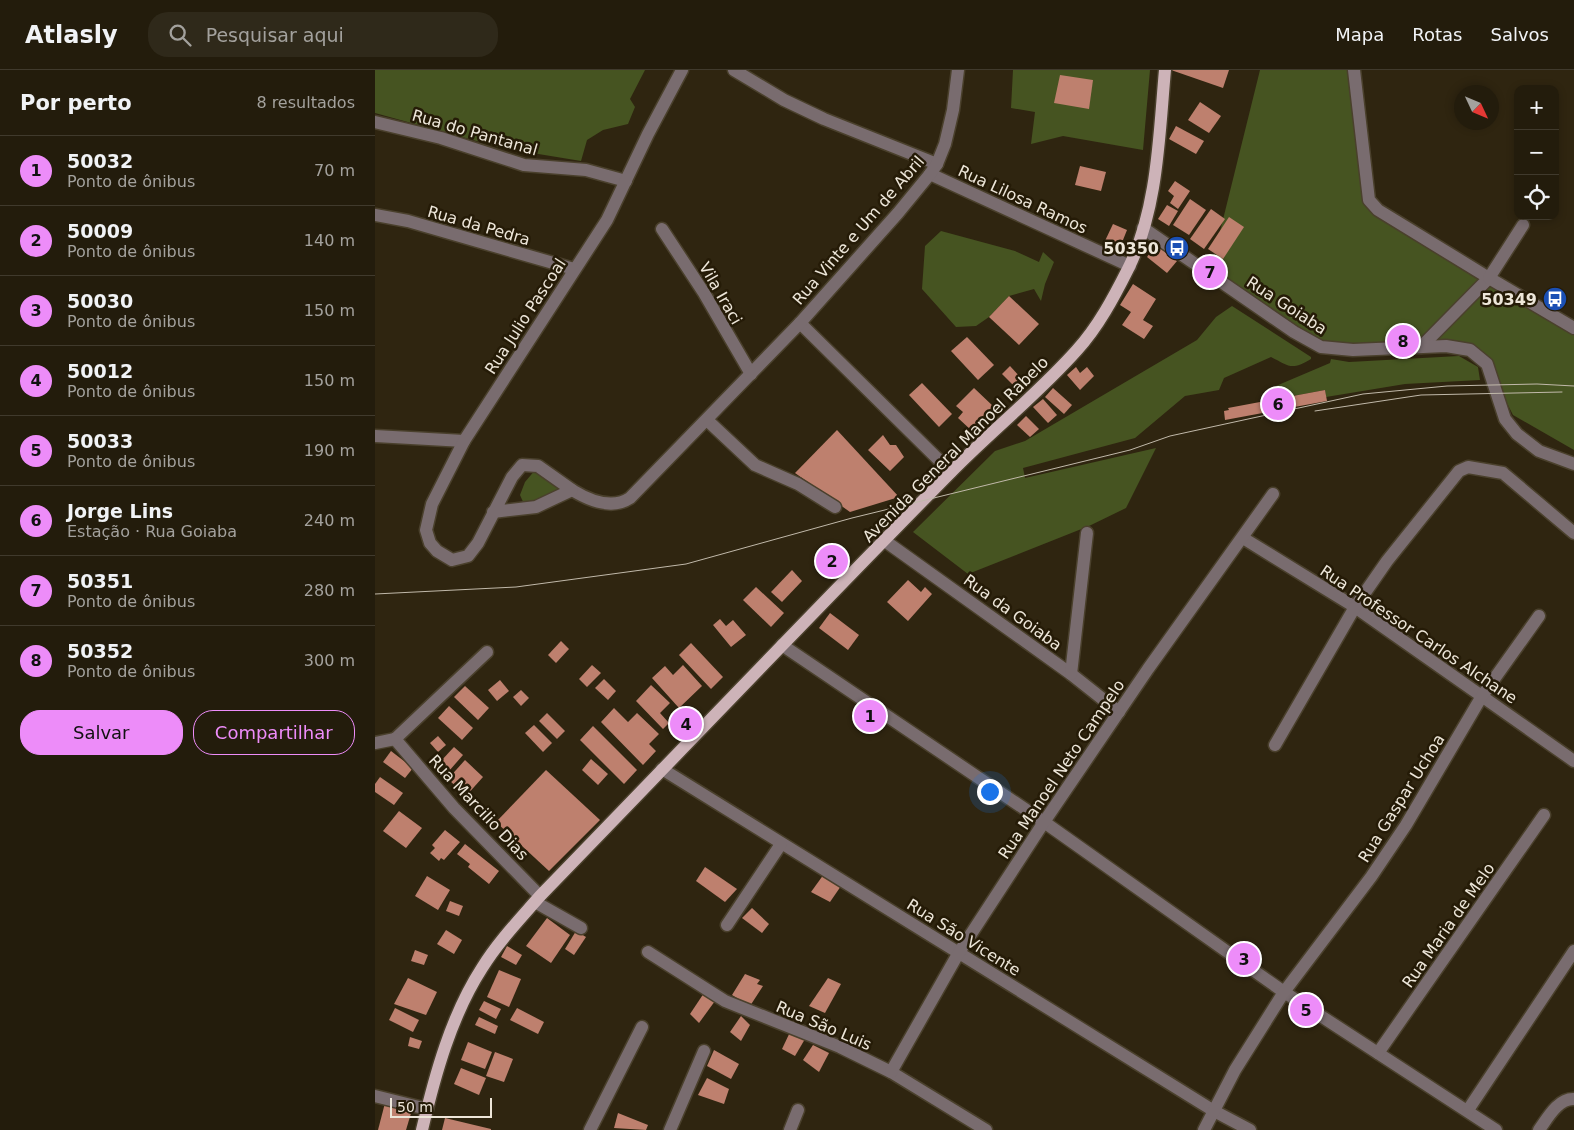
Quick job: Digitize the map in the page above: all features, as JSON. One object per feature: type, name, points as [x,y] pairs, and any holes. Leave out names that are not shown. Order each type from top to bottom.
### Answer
[{"type":"main road","name":"Avenida General Manoel Rabelo","points":[[422,1130],[453,1027],[471,986],[493,950],[538,899],[662,769],[951,472],[1078,349],[1096,326],[1130,266],[1143,228],[1155,167],[1165,70]]},
{"type":"street","name":"Rua Julio Pascoal","points":[[468,556],[452,560],[444,557],[430,543],[426,530],[432,504],[464,441],[574,268],[602,228],[682,70]]},
{"type":"street","name":"Rua Lilosa Ramos","points":[[734,70],[784,100],[934,169],[1130,266]]},
{"type":"street","name":"Rua Vinte e Um de Abril","points":[[468,556],[478,543],[512,477],[522,465],[537,466],[573,490],[604,503],[621,504],[630,498],[800,323],[899,213],[934,169],[945,144],[953,110],[958,70]]},
{"type":"street","points":[[1354,70],[1369,200],[1378,210],[1574,328]]},
{"type":"street","name":"Rua do Pantanal","points":[[375,122],[441,138],[524,165],[586,170],[626,180]]},
{"type":"street","name":"Rua da Pedra","points":[[375,214],[408,221],[574,268]]},
{"type":"street","points":[[1421,347],[1489,278],[1523,225]]},
{"type":"street","name":"Rua Goiaba","points":[[1143,228],[1294,332],[1321,347],[1353,350],[1460,347],[1477,354],[1487,364],[1505,419],[1517,434],[1539,450],[1574,464]]},
{"type":"street","name":"Vila Iraci","points":[[661,229],[704,293],[751,374]]},
{"type":"street","name":"Rua Vinte e Um de Abril","points":[[800,323],[951,472]]},
{"type":"street","points":[[707,420],[755,465],[797,484],[835,507]]},
{"type":"street","points":[[375,436],[464,441]]},
{"type":"street","points":[[1275,746],[1355,607],[1387,561],[1459,471],[1469,467],[1503,473],[1574,532]]},
{"type":"street","points":[[493,512],[536,507],[573,490]]},
{"type":"street","name":"Rua Manoel Neto Campelo","points":[[891,1072],[958,954],[1043,822],[1273,494]]},
{"type":"street","points":[[1071,674],[1087,532]]},
{"type":"street","name":"Rua Professor Carlos Alchane","points":[[1243,538],[1355,607],[1574,761]]},
{"type":"street","name":"Rua da Goiaba","points":[[885,541],[1071,674],[1119,712]]},
{"type":"street","name":"Rua Gaspar Uchoa","points":[[1204,1130],[1235,1070],[1284,992],[1358,896],[1406,825],[1482,696],[1539,616]]},
{"type":"street","points":[[782,645],[1043,822],[1284,992],[1496,1130]]},
{"type":"street","points":[[375,743],[395,739],[487,652]]},
{"type":"street","name":"Rua Marcilio Dias","points":[[395,739],[453,808],[538,899]]},
{"type":"street","name":"Rua São Vicente","points":[[662,769],[958,954],[1214,1111],[1250,1130]]},
{"type":"street","name":"Rua Maria de Melo","points":[[1378,1053],[1544,815]]},
{"type":"street","points":[[727,925],[781,844]]},
{"type":"street","points":[[538,899],[581,928]]},
{"type":"street","name":"Rua São Luis","points":[[648,952],[671,964],[725,1001],[808,1033],[891,1072],[986,1130]]},
{"type":"street","points":[[1467,1110],[1574,952]]},
{"type":"street","points":[[590,1130],[642,1027]]},
{"type":"street","points":[[670,1130],[704,1051]]},
{"type":"street","points":[[375,1096],[427,1109]]},
{"type":"street","points":[[1539,1130],[1561,1102],[1567,1099],[1574,1099]]},
{"type":"street","points":[[790,1130],[798,1110]]},
{"type":"green space","points":[[375,70],[645,70],[630,99],[635,107],[628,124],[603,130],[587,140],[581,161],[502,148],[375,113]]},
{"type":"green space","points":[[1013,70],[1150,70],[1143,150],[1063,136],[1031,144],[1035,112],[1011,108]]},
{"type":"green space","points":[[1260,70],[1355,70],[1369,200],[1574,324],[1574,450],[1513,415],[1487,364],[1446,346],[1332,349],[1210,272]]},
{"type":"green space","points":[[941,231],[1015,251],[1039,262],[1043,252],[1054,262],[1045,284],[1041,301],[1034,289],[1009,296],[989,317],[976,326],[956,327],[922,289],[925,246]]},
{"type":"green space","points":[[1232,306],[1311,357],[1311,359],[1299,365],[1290,366],[1271,357],[1224,378],[1219,390],[1185,396],[1135,438],[1023,468],[1025,478],[1156,448],[1126,508],[1089,526],[968,574],[913,532],[995,451],[1025,441],[1197,340],[1216,317]]},
{"type":"green space","points":[[1459,356],[1478,367],[1480,380],[1405,384],[1326,397],[1325,390],[1271,400],[1269,389],[1330,363],[1331,359],[1349,362]]},
{"type":"green space","points":[[536,469],[562,487],[532,504],[524,504],[520,495],[525,482]]},
{"type":"building","points":[[1171,70],[1229,70],[1223,88]]},
{"type":"building","points":[[1060,75],[1093,80],[1089,109],[1054,103]]},
{"type":"building","points":[[1200,102],[1221,116],[1209,133],[1188,120]]},
{"type":"building","points":[[1176,126],[1204,141],[1196,154],[1169,139]]},
{"type":"building","points":[[1080,166],[1106,172],[1101,191],[1075,185]]},
{"type":"building","points":[[1175,181],[1190,191],[1178,209],[1170,203],[1174,196],[1168,191]]},
{"type":"building","points":[[1190,199],[1206,210],[1189,235],[1173,225]]},
{"type":"building","points":[[1167,205],[1178,211],[1169,226],[1158,219]]},
{"type":"building","points":[[1211,209],[1225,219],[1204,249],[1190,239]]},
{"type":"building","points":[[1229,217],[1244,227],[1223,259],[1208,249]]},
{"type":"building","points":[[1113,224],[1127,230],[1119,250],[1104,243]]},
{"type":"building","points":[[1156,245],[1177,261],[1167,273],[1147,257]]},
{"type":"building","points":[[1133,284],[1156,299],[1143,320],[1153,326],[1144,339],[1122,325],[1131,312],[1120,305]]},
{"type":"building","points":[[1009,296],[1039,324],[1019,345],[989,317]]},
{"type":"building","points":[[967,337],[994,365],[978,380],[951,351]]},
{"type":"building","points":[[1010,366],[1021,378],[1013,385],[1002,374]]},
{"type":"building","points":[[1076,367],[1080,373],[1087,367],[1094,376],[1080,390],[1067,375]]},
{"type":"building","points":[[922,383],[952,414],[939,427],[909,395]]},
{"type":"building","points":[[974,388],[994,407],[971,430],[958,418],[963,412],[956,406]]},
{"type":"building","points":[[1053,388],[1072,405],[1064,414],[1045,397]]},
{"type":"building","points":[[1325,390],[1327,401],[1225,420],[1224,411],[1229,410],[1228,408]]},
{"type":"building","points":[[1043,399],[1057,415],[1048,423],[1033,407]]},
{"type":"building","points":[[1026,416],[1039,429],[1030,437],[1017,425]]},
{"type":"building","points":[[837,430],[899,497],[850,512],[795,473]]},
{"type":"building","points":[[883,435],[890,445],[896,445],[904,457],[890,471],[868,450]]},
{"type":"building","points":[[792,570],[802,581],[782,602],[771,592]]},
{"type":"building","points":[[908,580],[921,592],[925,587],[932,594],[908,621],[887,602]]},
{"type":"building","points":[[756,587],[784,613],[771,627],[743,600]]},
{"type":"building","points":[[830,613],[859,635],[848,650],[819,628]]},
{"type":"building","points":[[720,619],[726,626],[733,620],[746,635],[731,647],[713,625]]},
{"type":"building","points":[[561,641],[569,649],[556,663],[548,655]]},
{"type":"building","points":[[691,643],[723,677],[711,689],[679,655]]},
{"type":"building","points":[[592,665],[601,673],[587,687],[579,679]]},
{"type":"building","points":[[683,665],[702,686],[679,708],[652,678],[665,666],[673,675]]},
{"type":"building","points":[[604,679],[616,691],[608,700],[595,688]]},
{"type":"building","points":[[500,680],[509,691],[497,701],[488,690]]},
{"type":"building","points":[[651,685],[670,703],[660,713],[669,723],[663,729],[636,701]]},
{"type":"building","points":[[465,686],[489,708],[478,720],[454,697]]},
{"type":"building","points":[[521,690],[529,698],[521,706],[513,697]]},
{"type":"building","points":[[449,706],[473,728],[462,740],[438,718]]},
{"type":"building","points":[[614,708],[628,722],[637,713],[659,734],[649,744],[656,751],[643,765],[601,722]]},
{"type":"building","points":[[547,713],[565,731],[557,739],[539,721]]},
{"type":"building","points":[[534,725],[552,743],[543,752],[525,733]]},
{"type":"building","points":[[593,726],[637,770],[624,784],[580,740]]},
{"type":"building","points":[[438,736],[446,745],[438,752],[430,743]]},
{"type":"building","points":[[454,747],[463,755],[449,771],[440,762]]},
{"type":"building","points":[[391,751],[413,768],[405,778],[383,762]]},
{"type":"building","points":[[591,759],[608,774],[598,785],[582,770]]},
{"type":"building","points":[[465,760],[483,777],[466,796],[448,779]]},
{"type":"building","points":[[546,770],[600,820],[549,871],[496,822]]},
{"type":"building","points":[[380,777],[403,793],[394,805],[375,792],[375,784]]},
{"type":"building","points":[[399,811],[422,828],[406,848],[383,831]]},
{"type":"building","points":[[445,830],[460,842],[444,860],[441,858],[439,861],[430,853],[435,848],[432,845]]},
{"type":"building","points":[[465,844],[499,871],[489,884],[468,867],[470,864],[457,854]]},
{"type":"building","points":[[705,867],[737,889],[725,902],[696,881]]},
{"type":"building","points":[[824,874],[841,886],[830,902],[811,892]]},
{"type":"building","points":[[427,876],[450,890],[438,910],[415,896]]},
{"type":"building","points":[[450,901],[463,906],[459,916],[446,911]]},
{"type":"building","points":[[752,908],[769,924],[762,933],[742,918]]},
{"type":"building","points":[[547,918],[570,935],[551,963],[526,946]]},
{"type":"building","points":[[446,930],[462,940],[454,954],[437,944]]},
{"type":"building","points":[[576,931],[586,937],[574,955],[565,949]]},
{"type":"building","points":[[507,946],[522,955],[516,965],[501,957]]},
{"type":"building","points":[[415,950],[428,955],[424,965],[411,961]]},
{"type":"building","points":[[499,970],[521,979],[509,1007],[487,997]]},
{"type":"building","points":[[745,974],[760,980],[757,984],[763,986],[750,1006],[732,995]]},
{"type":"building","points":[[408,978],[437,992],[426,1015],[394,1004]]},
{"type":"building","points":[[828,978],[841,984],[825,1013],[809,1006]]},
{"type":"building","points":[[704,993],[715,1001],[699,1023],[690,1014]]},
{"type":"building","points":[[484,1001],[501,1009],[496,1019],[479,1010]]},
{"type":"building","points":[[395,1008],[419,1020],[413,1032],[389,1020]]},
{"type":"building","points":[[517,1008],[544,1022],[538,1034],[510,1020]]},
{"type":"building","points":[[741,1016],[750,1025],[741,1041],[730,1032]]},
{"type":"building","points":[[479,1017],[498,1026],[495,1034],[475,1025]]},
{"type":"building","points":[[791,1030],[805,1039],[795,1056],[782,1049]]},
{"type":"building","points":[[410,1037],[422,1041],[419,1049],[408,1046]]},
{"type":"building","points":[[468,1042],[492,1052],[485,1069],[461,1060]]},
{"type":"building","points":[[813,1045],[829,1053],[819,1072],[803,1060]]},
{"type":"building","points":[[714,1050],[739,1064],[731,1079],[707,1066]]},
{"type":"building","points":[[495,1052],[513,1059],[504,1082],[486,1076]]},
{"type":"building","points":[[461,1068],[486,1078],[479,1095],[454,1084]]},
{"type":"building","points":[[707,1078],[729,1089],[724,1104],[698,1095]]},
{"type":"building","points":[[385,1103],[412,1110],[406,1130],[378,1130]]},
{"type":"building","points":[[618,1113],[648,1125],[646,1130],[614,1128]]},
{"type":"building","points":[[445,1118],[491,1129],[491,1130],[442,1130]]},
{"type":"tram line","points":[[375,594],[516,587],[686,564],[852,518],[1130,450],[1170,436],[1363,394],[1447,386],[1537,384],[1574,386]]},
{"type":"tram line","points":[[1315,411],[1421,395],[1562,392]]},
{"type":"place","name":"50350","points":[[1177,248]]},
{"type":"place","name":"50351","points":[[1210,272]]},
{"type":"place","name":"50349","points":[[1555,299]]},
{"type":"place","name":"50352","points":[[1403,341]]},
{"type":"place","name":"Jorge Lins","points":[[1278,404]]},
{"type":"place","name":"50009","points":[[832,561]]},
{"type":"place","name":"50032","points":[[870,716]]},
{"type":"place","name":"50012","points":[[686,724]]},
{"type":"place","name":"50030","points":[[1244,959]]},
{"type":"place","name":"50033","points":[[1306,1010]]}]
